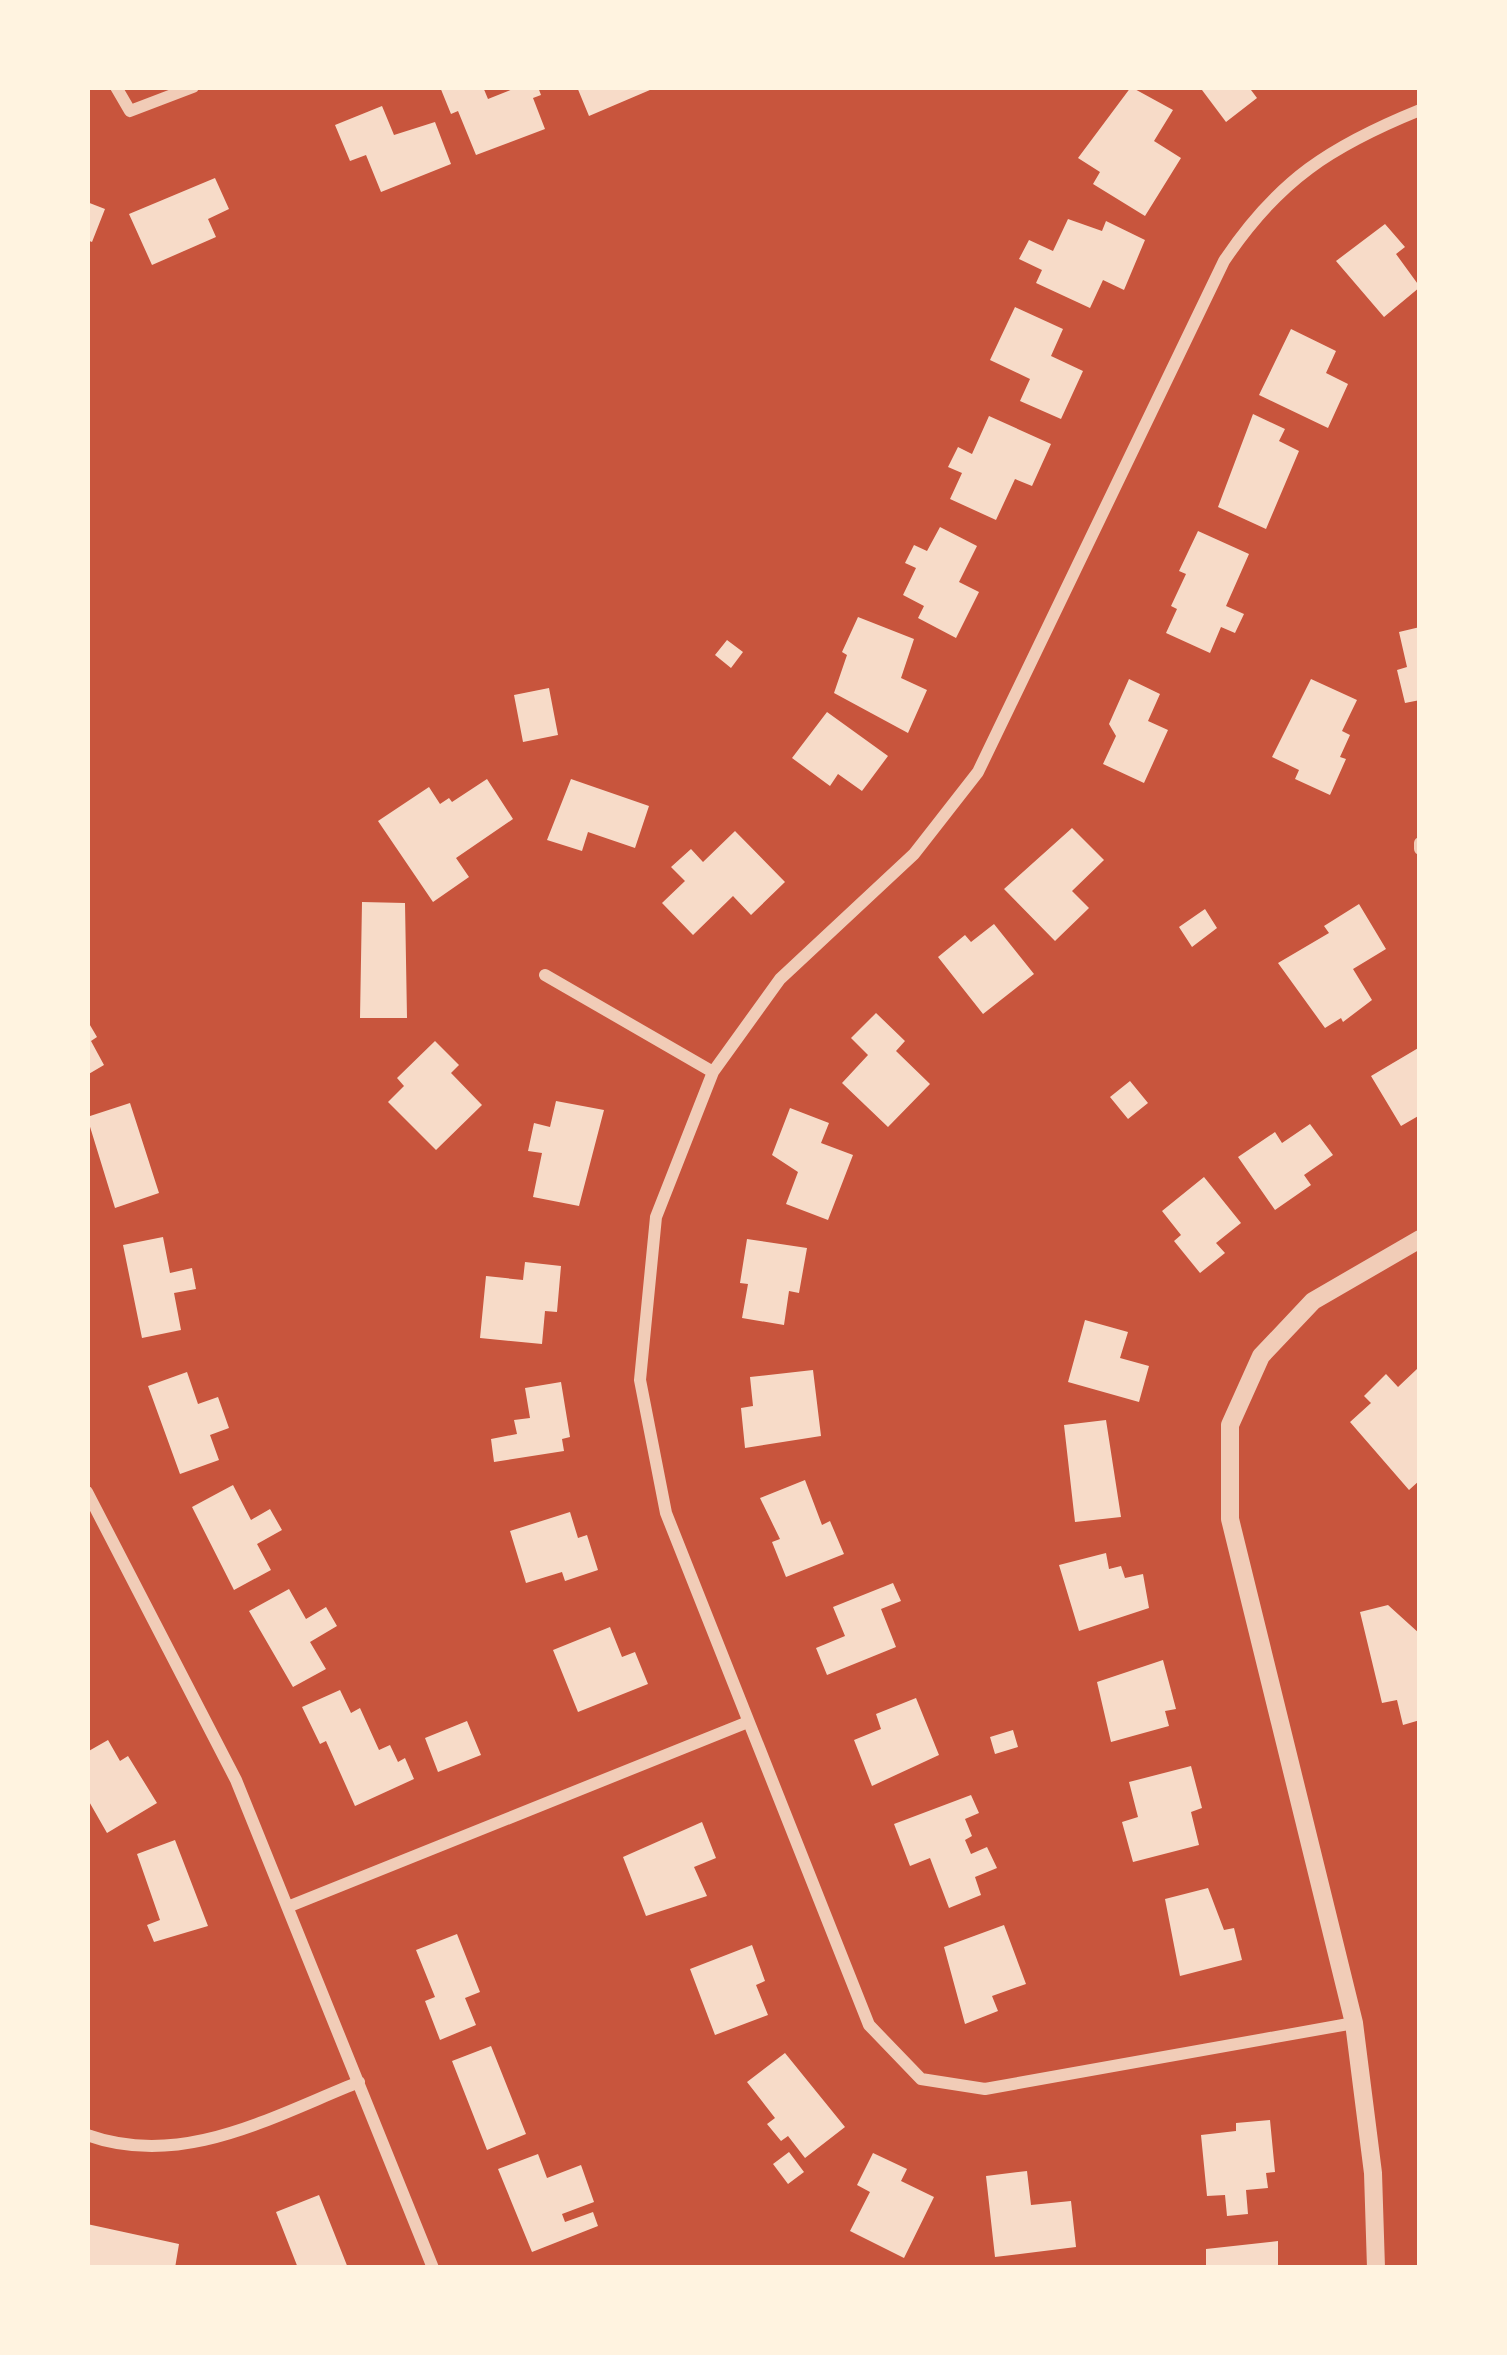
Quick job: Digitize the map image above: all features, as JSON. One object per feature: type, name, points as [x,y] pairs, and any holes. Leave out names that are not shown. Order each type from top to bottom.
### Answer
[{"type":"street","points":[[116,87],[130,111],[193,87]]},
{"type":"street","points":[[1354,2024],[985,2090],[921,2079],[869,2025],[666,1513],[640,1381],[656,1217],[712,1072],[780,979],[914,854],[978,772],[1224,261],[1259,208],[1346,140],[1420,110]]},
{"type":"street","points":[[545,975],[712,1072]]},
{"type":"street","points":[[1376,2268],[1373,2173],[1354,2024],[1230,1519],[1230,1425],[1261,1356],[1313,1301],[1420,1239]]},
{"type":"street","points":[[88,1499],[236,1780],[434,2268]]},
{"type":"street","points":[[290,1906],[748,1722]]},
{"type":"street","points":[[87,2135],[160,2149],[213,2140],[359,2082]]},
{"type":"building","points":[[440,87],[483,87],[488,99],[518,87],[538,87],[541,95],[533,98],[545,129],[476,155],[458,111],[451,114]]},
{"type":"building","points":[[577,87],[657,87],[589,116]]},
{"type":"building","points":[[1131,87],[1173,110],[1154,141],[1181,158],[1145,216],[1093,184],[1100,172],[1078,158]]},
{"type":"building","points":[[1255,87],[1251,90],[1257,98],[1226,122],[1202,90]]},
{"type":"building","points":[[382,106],[394,135],[435,122],[451,164],[381,192],[366,155],[350,161],[335,125]]},
{"type":"building","points":[[215,178],[229,209],[208,219],[216,237],[152,265],[129,214]]},
{"type":"building","points":[[87,202],[105,209],[92,242],[87,240]]},
{"type":"building","points":[[1068,219],[1102,231],[1106,221],[1145,240],[1124,290],[1103,280],[1090,308],[1036,283],[1042,270],[1019,259],[1029,240],[1053,251]]},
{"type":"building","points":[[1385,224],[1405,247],[1396,254],[1420,287],[1384,317],[1336,261]]},
{"type":"building","points":[[1015,307],[1063,329],[1051,356],[1083,371],[1061,419],[1020,401],[1030,379],[990,360]]},
{"type":"building","points":[[1291,329],[1336,351],[1326,373],[1348,384],[1328,428],[1259,395]]},
{"type":"building","points":[[1253,414],[1285,429],[1279,441],[1299,451],[1266,529],[1218,507]]},
{"type":"building","points":[[989,416],[1051,444],[1032,486],[1015,479],[996,520],[950,499],[962,473],[948,467],[958,447],[972,454]]},
{"type":"building","points":[[940,527],[977,546],[959,582],[979,592],[956,638],[918,618],[924,606],[903,595],[916,568],[905,563],[914,545],[927,551]]},
{"type":"building","points":[[1198,531],[1249,554],[1226,606],[1244,614],[1235,633],[1221,627],[1210,653],[1166,633],[1177,609],[1171,606],[1186,574],[1179,571]]},
{"type":"building","points":[[858,617],[914,639],[901,678],[927,690],[908,733],[834,693],[847,655],[842,652]]},
{"type":"building","points":[[1420,627],[1420,700],[1405,703],[1397,670],[1407,667],[1399,632]]},
{"type":"building","points":[[727,640],[743,652],[731,668],[715,655]]},
{"type":"building","points":[[1129,679],[1160,694],[1148,721],[1168,730],[1144,783],[1103,764],[1116,736],[1109,724]]},
{"type":"building","points":[[1311,679],[1357,700],[1342,731],[1350,735],[1340,757],[1346,759],[1330,795],[1295,779],[1299,770],[1272,757]]},
{"type":"building","points":[[549,688],[558,735],[523,742],[514,695]]},
{"type":"building","points":[[827,712],[888,756],[862,791],[838,774],[830,786],[792,758]]},
{"type":"building","points":[[487,779],[513,819],[456,858],[469,877],[433,902],[378,821],[429,787],[440,804],[449,798],[452,802]]},
{"type":"building","points":[[571,779],[649,806],[635,848],[588,832],[582,851],[547,840]]},
{"type":"building","points":[[1072,828],[1104,860],[1072,891],[1089,908],[1055,941],[1004,889]]},
{"type":"building","points":[[735,831],[785,882],[751,915],[733,896],[693,935],[662,903],[685,881],[671,867],[691,849],[703,862]]},
{"type":"building","points":[[362,902],[405,903],[407,1018],[360,1018]]},
{"type":"building","points":[[1359,904],[1386,949],[1353,969],[1372,1000],[1343,1022],[1341,1018],[1325,1028],[1278,963],[1329,933],[1324,926]]},
{"type":"building","points":[[1205,909],[1217,928],[1192,947],[1179,927]]},
{"type":"building","points":[[994,924],[1034,974],[983,1014],[938,957],[965,935],[971,942]]},
{"type":"building","points":[[876,1013],[905,1041],[896,1051],[930,1084],[888,1127],[842,1083],[868,1055],[851,1038]]},
{"type":"building","points":[[87,1020],[97,1037],[91,1041],[104,1065],[87,1075]]},
{"type":"building","points":[[435,1041],[459,1065],[451,1073],[482,1105],[436,1150],[388,1102],[404,1086],[397,1078]]},
{"type":"building","points":[[1420,1047],[1420,1115],[1401,1126],[1371,1076]]},
{"type":"building","points":[[1130,1081],[1148,1103],[1128,1119],[1110,1097]]},
{"type":"building","points":[[556,1101],[604,1110],[579,1206],[533,1197],[542,1153],[528,1151],[534,1123],[550,1127]]},
{"type":"building","points":[[130,1103],[159,1193],[115,1208],[87,1117]]},
{"type":"building","points":[[790,1108],[829,1123],[821,1143],[853,1155],[828,1220],[786,1204],[798,1172],[772,1155]]},
{"type":"building","points":[[1310,1124],[1333,1155],[1304,1175],[1311,1185],[1275,1210],[1238,1157],[1275,1132],[1282,1143]]},
{"type":"building","points":[[1204,1177],[1241,1223],[1216,1243],[1225,1253],[1200,1273],[1174,1241],[1181,1235],[1162,1211]]},
{"type":"building","points":[[163,1237],[170,1273],[192,1268],[196,1289],[174,1293],[181,1330],[142,1338],[123,1245]]},
{"type":"building","points":[[747,1239],[807,1248],[799,1293],[789,1291],[784,1325],[742,1318],[748,1284],[740,1283]]},
{"type":"building","points":[[525,1262],[561,1266],[557,1312],[545,1311],[542,1344],[480,1338],[486,1276],[523,1280]]},
{"type":"building","points":[[1085,1320],[1128,1332],[1120,1358],[1149,1366],[1139,1402],[1068,1382]]},
{"type":"building","points":[[1417,1369],[1420,1480],[1409,1490],[1350,1422],[1371,1403],[1364,1396],[1386,1374],[1398,1387]]},
{"type":"building","points":[[813,1370],[821,1436],[745,1448],[741,1408],[753,1406],[750,1377]]},
{"type":"building","points":[[187,1372],[198,1404],[218,1397],[229,1428],[210,1435],[219,1460],[180,1474],[148,1386]]},
{"type":"building","points":[[561,1382],[570,1437],[562,1439],[564,1451],[494,1462],[491,1439],[517,1434],[514,1420],[530,1418],[525,1388]]},
{"type":"building","points":[[1106,1420],[1121,1517],[1075,1522],[1064,1425]]},
{"type":"building","points":[[805,1480],[822,1525],[830,1521],[844,1554],[786,1577],[772,1542],[780,1539],[760,1498]]},
{"type":"building","points":[[233,1485],[251,1520],[270,1509],[282,1530],[257,1544],[271,1570],[234,1590],[192,1507]]},
{"type":"building","points":[[570,1512],[578,1538],[587,1535],[598,1570],[565,1581],[562,1572],[526,1583],[510,1531]]},
{"type":"building","points":[[1106,1553],[1109,1569],[1121,1566],[1125,1578],[1143,1574],[1149,1608],[1079,1631],[1059,1565]]},
{"type":"building","points":[[893,1583],[901,1601],[881,1609],[896,1647],[827,1675],[816,1648],[845,1636],[833,1607]]},
{"type":"building","points":[[289,1589],[306,1619],[326,1607],[337,1626],[310,1642],[326,1669],[293,1687],[249,1611]]},
{"type":"building","points":[[1388,1605],[1420,1634],[1420,1720],[1403,1725],[1397,1700],[1382,1703],[1360,1612]]},
{"type":"building","points":[[610,1627],[622,1657],[635,1652],[648,1684],[578,1712],[553,1650]]},
{"type":"building","points":[[1163,1660],[1176,1709],[1165,1711],[1169,1726],[1111,1742],[1097,1682]]},
{"type":"building","points":[[340,1690],[351,1713],[360,1708],[379,1750],[390,1745],[398,1762],[405,1758],[414,1779],[355,1806],[326,1741],[320,1744],[302,1707]]},
{"type":"building","points":[[916,1698],[939,1755],[872,1786],[854,1740],[881,1729],[876,1714]]},
{"type":"building","points":[[467,1721],[481,1755],[438,1772],[425,1738]]},
{"type":"building","points":[[1013,1730],[1018,1747],[995,1754],[990,1737]]},
{"type":"building","points":[[108,1740],[120,1761],[128,1756],[157,1803],[107,1833],[87,1798],[87,1752]]},
{"type":"building","points":[[1191,1766],[1202,1808],[1191,1812],[1199,1845],[1133,1862],[1122,1822],[1138,1817],[1129,1782]]},
{"type":"building","points":[[971,1795],[979,1813],[965,1819],[972,1836],[965,1840],[971,1854],[987,1847],[997,1868],[975,1877],[981,1895],[949,1908],[930,1858],[910,1866],[894,1824]]},
{"type":"building","points":[[702,1822],[716,1858],[694,1867],[707,1896],[646,1916],[623,1857]]},
{"type":"building","points":[[175,1840],[208,1926],[154,1942],[147,1925],[160,1920],[137,1854]]},
{"type":"building","points":[[1208,1888],[1224,1930],[1234,1928],[1242,1960],[1180,1976],[1165,1899]]},
{"type":"building","points":[[1004,1925],[1026,1984],[992,1996],[998,2011],[965,2024],[944,1947]]},
{"type":"building","points":[[457,1934],[480,1992],[465,1998],[476,2025],[440,2040],[425,2001],[435,1997],[416,1950]]},
{"type":"building","points":[[752,1945],[765,1981],[756,1985],[768,2015],[715,2035],[690,1969]]},
{"type":"building","points":[[491,2046],[526,2134],[487,2150],[452,2061]]},
{"type":"building","points":[[785,2053],[845,2127],[805,2158],[788,2136],[781,2141],[767,2124],[775,2118],[747,2082]]},
{"type":"building","points":[[1270,2120],[1275,2172],[1266,2173],[1268,2188],[1246,2190],[1248,2214],[1227,2216],[1225,2195],[1207,2196],[1201,2135],[1236,2131],[1236,2123]]},
{"type":"building","points":[[789,2152],[804,2172],[788,2184],[773,2164]]},
{"type":"building","points":[[873,2153],[907,2169],[901,2181],[934,2197],[904,2258],[850,2231],[870,2192],[857,2185]]},
{"type":"building","points":[[538,2154],[547,2178],[581,2165],[594,2202],[562,2214],[565,2222],[593,2212],[598,2226],[532,2252],[498,2169]]},
{"type":"building","points":[[1027,2171],[1031,2205],[1071,2201],[1076,2247],[995,2257],[986,2176]]},
{"type":"building","points":[[319,2195],[348,2268],[298,2268],[276,2212]]},
{"type":"building","points":[[87,2224],[179,2244],[175,2268],[87,2268]]},
{"type":"building","points":[[1278,2241],[1278,2268],[1206,2268],[1206,2249]]}]
